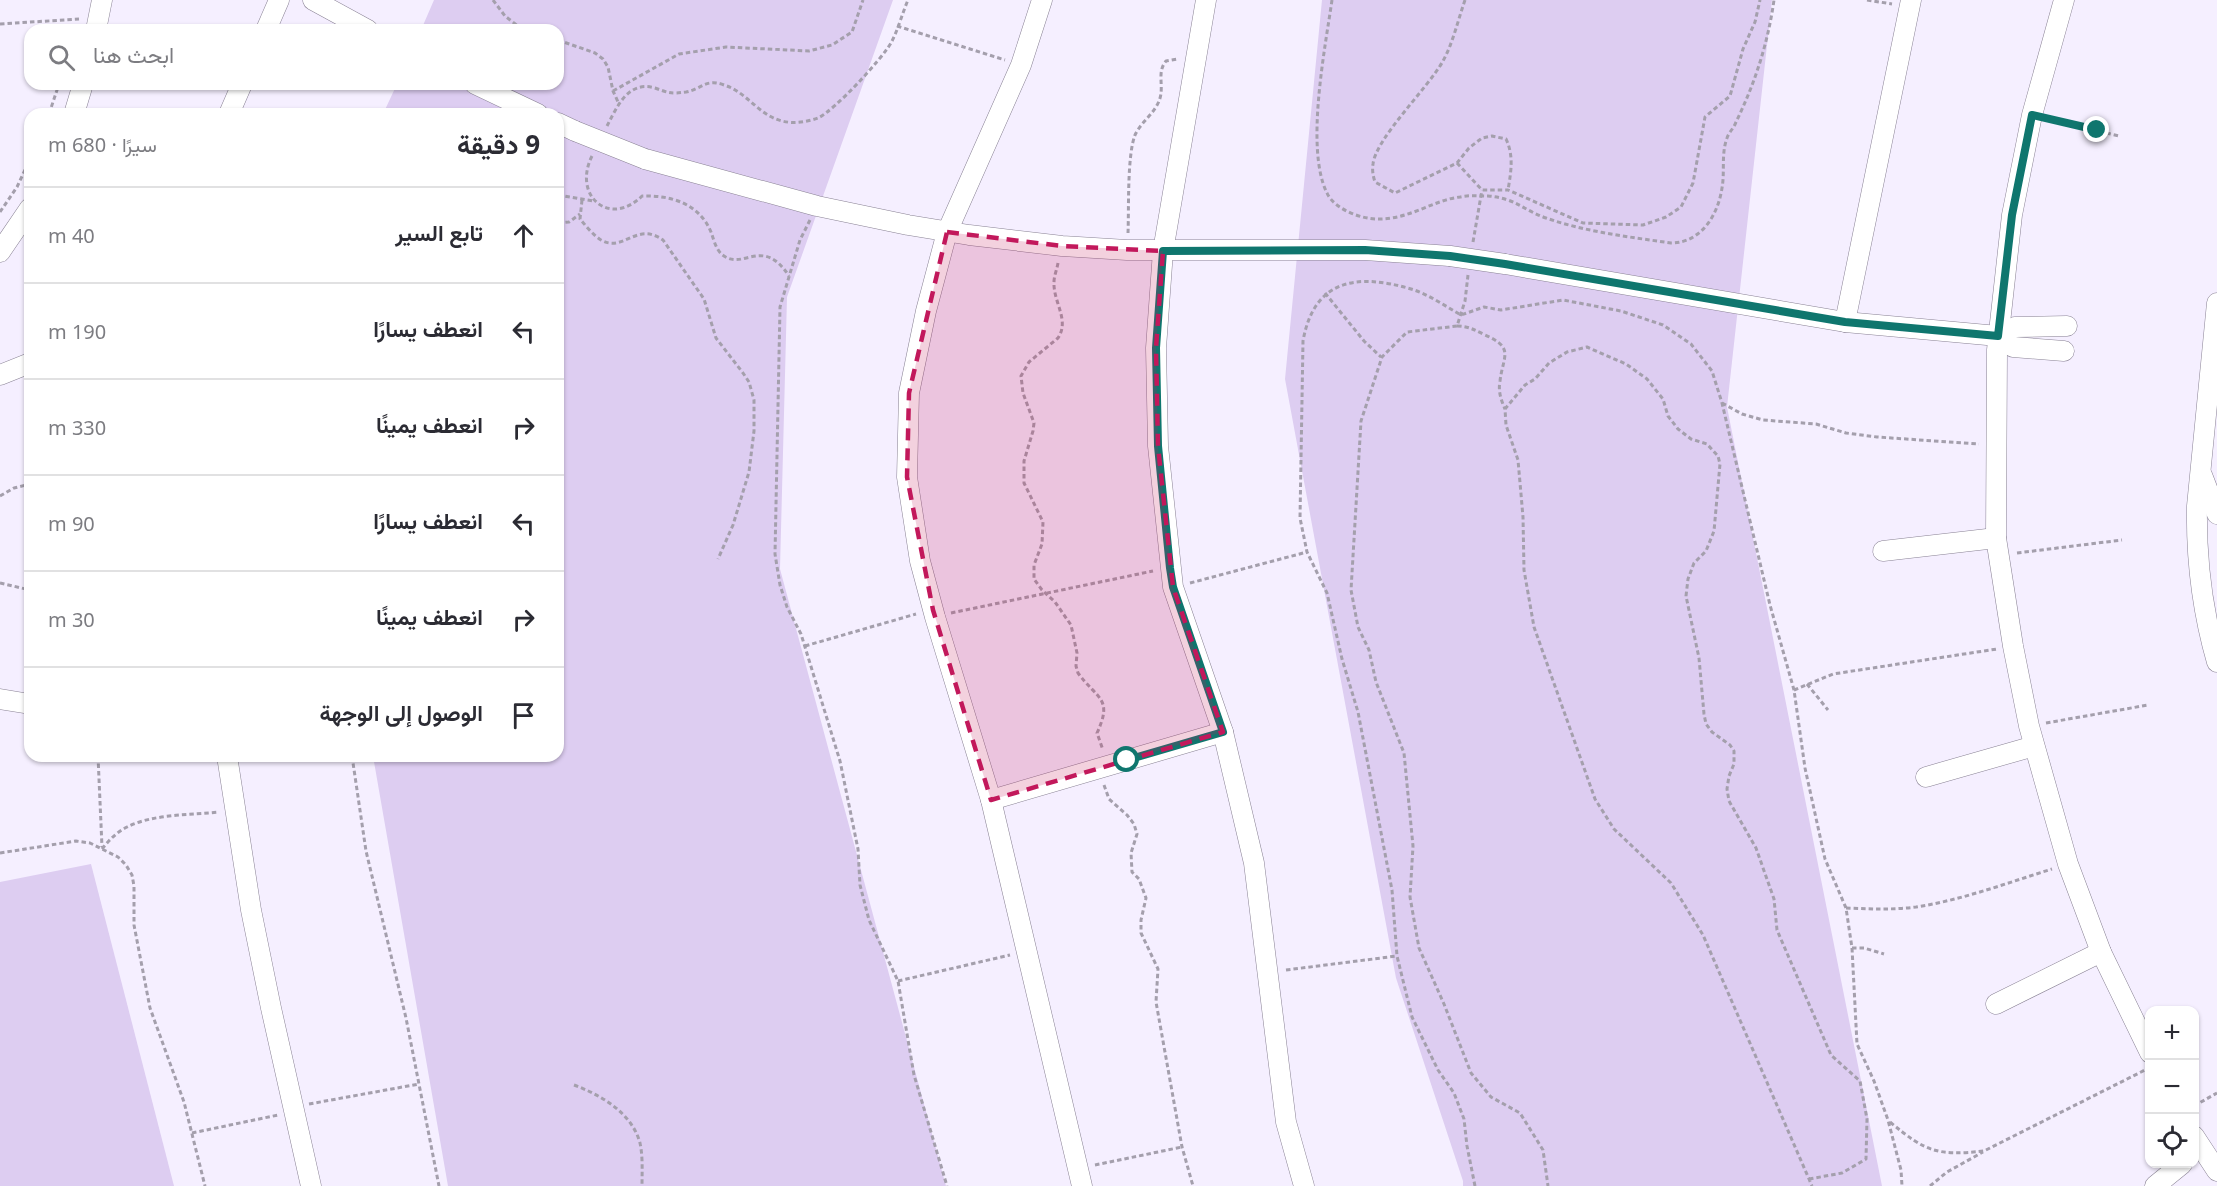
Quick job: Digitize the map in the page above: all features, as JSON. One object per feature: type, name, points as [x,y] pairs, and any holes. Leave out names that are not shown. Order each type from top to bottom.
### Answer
[{"type":"street","points":[[97,24],[102,0]]},
{"type":"street","points":[[269,24],[279,0]]},
{"type":"street","points":[[313,0],[357,24]]},
{"type":"street","points":[[1042,0],[1021,65],[946,232],[909,393],[907,477],[920,561],[991,800],[1080,1177]]},
{"type":"street","points":[[1206,0],[1163,251],[1156,348],[1158,446],[1171,577],[1223,732],[1254,863],[1286,1122],[1304,1186]]},
{"type":"street","points":[[2064,0],[2032,115],[2012,215],[1998,336],[1997,547],[2029,726],[2068,864],[2101,952],[2145,1043]]},
{"type":"street","points":[[1845,322],[1910,4]]},
{"type":"street","points":[[76,108],[81,90]]},
{"type":"street","points":[[232,108],[240,90]]},
{"type":"street","points":[[488,90],[525,108]]},
{"type":"street","points":[[566,127],[645,159],[817,206],[946,232],[1062,246],[1127,250],[1365,250],[1450,256],[1845,322],[1998,336],[2013,347],[2064,351]]},
{"type":"street","points":[[0,252],[24,217]]},
{"type":"street","points":[[2217,303],[2197,517],[2198,573],[2203,606],[2217,662]]},
{"type":"street","points":[[1998,336],[2015,327],[2067,326]]},
{"type":"street","points":[[0,375],[24,365]]},
{"type":"street","points":[[2201,473],[2217,514]]},
{"type":"street","points":[[1882,550],[1997,547]]},
{"type":"street","points":[[0,699],[24,703]]},
{"type":"street","points":[[991,800],[1223,732]]},
{"type":"street","points":[[1926,777],[2034,746]]},
{"type":"street","points":[[228,762],[234,810],[271,1008],[311,1186]]},
{"type":"street","points":[[1996,1004],[2101,952]]},
{"type":"street","points":[[2199,1148],[2217,1171]]},
{"type":"street","points":[[2155,1186],[2177,1168]]},
{"type":"path","points":[[493,0],[505,16],[515,24]]},
{"type":"path","points":[[612,91],[679,54],[726,47],[809,51],[832,45],[852,32],[863,0]]},
{"type":"path","points":[[603,134],[624,96],[640,87],[658,89],[666,94],[689,91],[710,81],[740,92],[766,115],[783,121],[801,122],[819,117],[853,89],[891,43],[908,0]]},
{"type":"path","points":[[1332,0],[1320,82],[1317,161],[1327,195],[1341,208],[1358,216],[1377,219],[1396,218],[1459,196],[1504,197],[1544,217],[1577,227],[1671,243],[1692,240],[1700,234],[1708,223],[1722,190],[1724,152],[1728,136],[1736,123],[1761,64],[1774,0]]},
{"type":"path","points":[[1465,0],[1444,59],[1380,147],[1372,164],[1375,182],[1395,193],[1457,163],[1469,148],[1482,138],[1492,136],[1506,139],[1511,150],[1508,190]]},
{"type":"path","points":[[1457,163],[1482,190],[1508,190],[1583,223],[1642,225],[1666,217],[1681,207],[1694,183],[1705,117],[1730,96],[1760,0]]},
{"type":"path","points":[[1868,0],[1910,4]]},
{"type":"path","points":[[0,24],[79,19]]},
{"type":"path","points":[[897,26],[1021,65]]},
{"type":"path","points":[[564,42],[595,53],[603,59],[608,67],[612,91],[619,104]]},
{"type":"path","points":[[1127,250],[1131,152],[1134,137],[1158,102],[1161,93],[1162,65],[1166,61],[1197,56]]},
{"type":"path","points":[[51,108],[57,90]]},
{"type":"path","points":[[2032,115],[2119,136]]},
{"type":"path","points":[[594,154],[585,173],[589,194],[596,202],[615,209],[634,204],[642,196],[661,195],[679,200],[696,210],[708,225],[717,248],[725,257],[736,260],[757,255],[767,256],[776,261],[789,276]]},
{"type":"path","points":[[0,212],[24,172]]},
{"type":"path","points":[[1480,196],[1482,190]]},
{"type":"path","points":[[564,196],[596,202]]},
{"type":"path","points":[[582,200],[580,219],[595,235],[607,242],[621,242],[644,232],[663,240],[704,299],[716,338],[749,382],[754,400],[749,472],[733,525],[718,559]]},
{"type":"path","points":[[817,206],[800,240],[780,307],[775,554],[780,585],[787,607],[805,646],[840,761],[858,849],[860,885],[870,920],[898,981],[914,1075],[947,1186]]},
{"type":"path","points":[[564,222],[569,222],[580,214]]},
{"type":"path","points":[[1062,246],[1054,283],[1063,321],[1061,333],[1024,369],[1020,385],[1034,423],[1034,431],[1024,461],[1024,483],[1043,522],[1042,544],[1033,572],[1037,585],[1047,593],[1071,625],[1077,653],[1078,673],[1105,706],[1104,717],[1097,733],[1109,799],[1127,815],[1134,824],[1137,834],[1131,853],[1131,872],[1139,879],[1146,898],[1141,920],[1141,933],[1158,969],[1156,1002],[1182,1147],[1193,1186]]},
{"type":"path","points":[[1475,1186],[1464,1119],[1454,1093],[1438,1070],[1412,1017],[1397,956],[1392,890],[1358,712],[1342,659],[1327,593],[1307,552],[1299,518],[1303,341],[1306,322],[1315,304],[1325,293],[1344,284],[1360,280],[1413,290],[1461,315],[1484,307],[1501,310],[1563,300],[1621,311],[1663,325],[1691,344],[1712,371],[1722,403],[1770,605],[1794,690],[1804,768],[1826,859],[1846,908],[1852,948],[1857,1044],[1888,1120],[1901,1170],[1902,1186]]},
{"type":"path","points":[[1325,293],[1364,341],[1382,357]]},
{"type":"path","points":[[1457,326],[1465,301]]},
{"type":"path","points":[[1548,1186],[1543,1150],[1520,1113],[1491,1097],[1471,1073],[1419,948],[1410,897],[1413,846],[1404,753],[1376,682],[1370,650],[1358,627],[1351,590],[1361,421],[1382,357],[1407,332],[1466,326],[1497,340],[1502,346],[1506,361],[1499,382],[1499,392],[1505,409],[1506,425],[1518,460],[1523,517],[1524,570],[1534,627],[1595,799],[1614,829],[1671,883],[1703,935],[1812,1186]]},
{"type":"path","points":[[1505,409],[1525,385],[1535,379],[1549,363],[1567,352],[1587,347],[1626,364],[1647,379],[1663,399],[1668,416],[1678,429],[1691,439],[1707,444],[1718,456],[1720,464],[1714,531],[1706,551],[1694,563],[1688,579],[1686,596],[1699,658],[1706,724],[1734,751],[1734,764],[1727,789],[1729,801],[1756,848],[1774,899],[1777,930],[1831,1055],[1860,1081],[1867,1119],[1866,1159],[1842,1173],[1809,1179]]},
{"type":"path","points":[[1722,403],[1742,414],[1763,420],[1816,424],[1846,433],[1996,445]]},
{"type":"path","points":[[0,496],[24,486]]},
{"type":"path","points":[[1997,547],[2122,540]]},
{"type":"path","points":[[805,646],[934,613],[1047,593],[1171,577],[1307,552]]},
{"type":"path","points":[[0,584],[24,589]]},
{"type":"path","points":[[1794,690],[1833,674],[2013,646]]},
{"type":"path","points":[[1807,684],[1828,710]]},
{"type":"path","points":[[2029,726],[2148,705]]},
{"type":"path","points":[[98,762],[102,849]]},
{"type":"path","points":[[353,762],[366,851],[406,1018],[439,1186]]},
{"type":"path","points":[[102,849],[113,836],[127,826],[150,819],[234,810]]},
{"type":"path","points":[[0,853],[76,841],[90,843],[118,857],[132,875],[134,925],[150,1008],[170,1060],[205,1186]]},
{"type":"path","points":[[1846,908],[1881,910],[1916,907],[1950,900],[2068,864]]},
{"type":"path","points":[[1852,948],[1864,948],[1884,954]]},
{"type":"path","points":[[898,981],[1027,951]]},
{"type":"path","points":[[1267,972],[1397,956]]},
{"type":"path","points":[[1930,1186],[1947,1172],[1984,1151],[2145,1070]]},
{"type":"path","points":[[192,1133],[419,1084]]},
{"type":"path","points":[[574,1085],[587,1090],[609,1104],[632,1125],[637,1133],[641,1151],[642,1186]]},
{"type":"path","points":[[2199,1103],[2217,1093]]},
{"type":"path","points":[[1888,1120],[1927,1149],[1958,1154],[1984,1151]]},
{"type":"path","points":[[1080,1177],[1182,1147]]},
{"type":"highlighted area","points":[[947,232],[1062,246],[1163,251],[1156,348],[1158,446],[1173,587],[1223,732],[991,800],[933,610],[907,477],[909,393]]},
{"type":"shaded area","points":[[434,0],[893,0],[787,297],[780,569],[946,1186],[448,1186],[374,762],[564,762],[564,108],[386,108],[394,90],[564,90],[564,24],[424,24]]},
{"type":"shaded area","points":[[1322,0],[1772,0],[1727,407],[1882,1186],[1463,1186],[1396,978],[1285,379]]},
{"type":"shaded area","points":[[91,864],[174,1186],[0,1186],[0,882]]},
{"type":"route","points":[[1127,760],[1223,732],[1173,587],[1170,568],[1158,446],[1156,348],[1163,251],[1365,250],[1450,256],[1845,322],[1998,336],[2012,215],[2032,115],[2097,130]]}]
